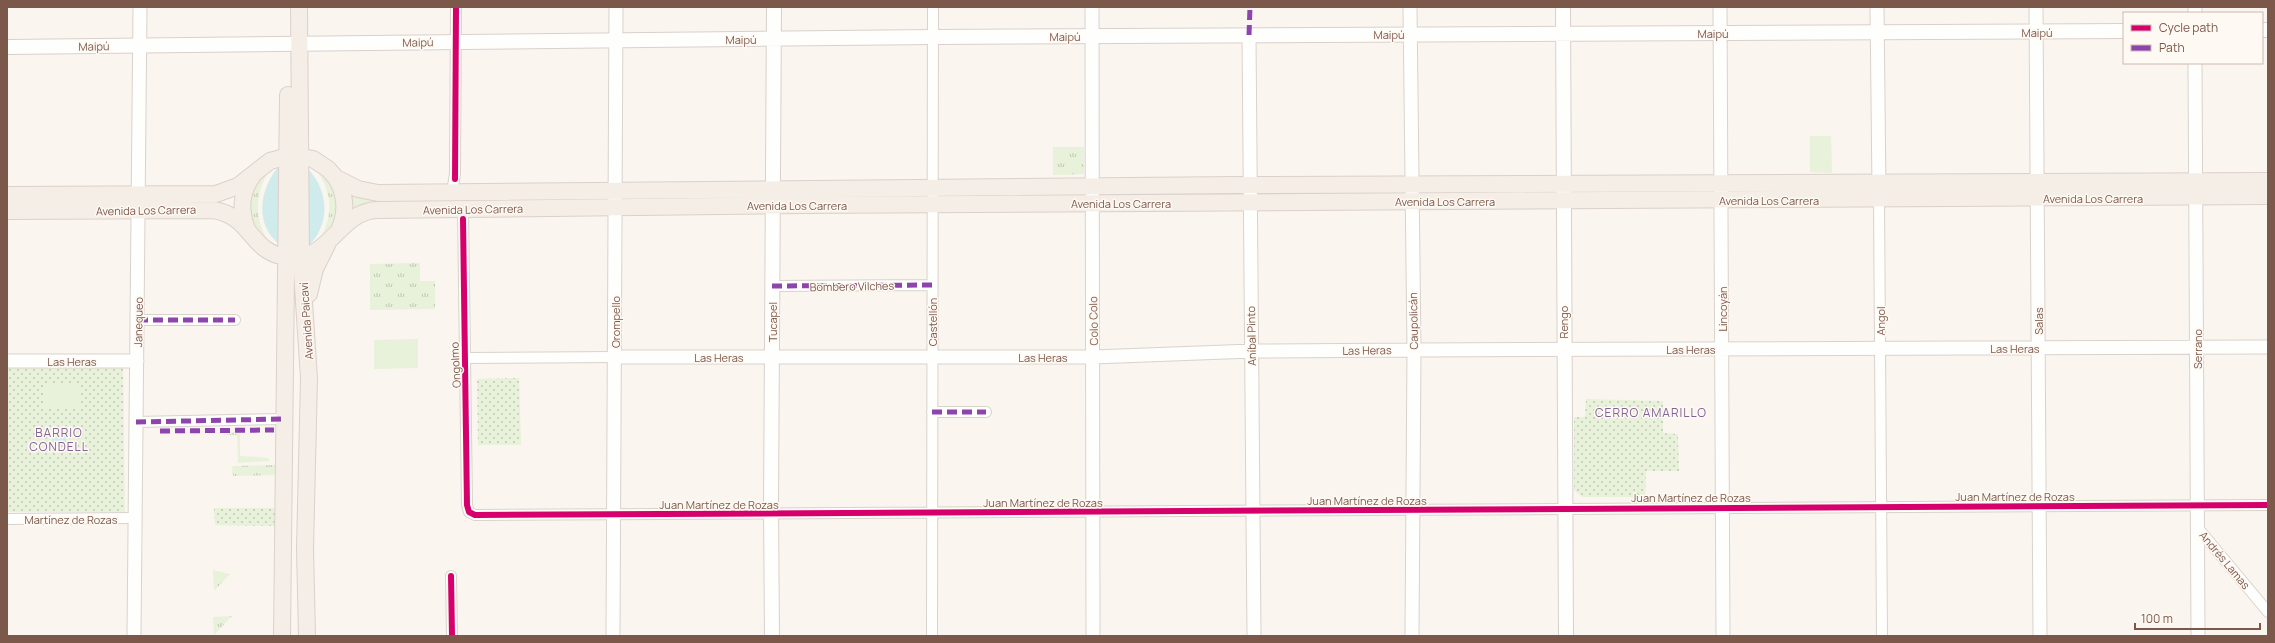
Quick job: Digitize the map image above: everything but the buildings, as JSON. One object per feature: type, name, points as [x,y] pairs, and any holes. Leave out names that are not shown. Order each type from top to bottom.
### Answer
[{"type":"main road","name":"Avenida Paicaví","points":[[282,636],[284,419],[294,257],[294,156],[298,114],[294,43],[289,7]]},
{"type":"main road","name":"Avenida Paicaví","points":[[294,43],[299,7]]},
{"type":"main road","name":"Tucapel","points":[[772,636],[771,356],[774,7]]},
{"type":"main road","name":"Rengo","points":[[1564,7],[1563,350],[1566,636]]},
{"type":"main road","name":"Maipú","points":[[7,47],[933,37],[2123,32]]},
{"type":"main road","name":"Avenida Los Carrera","points":[[7,195],[216,194],[238,186],[270,160],[294,156],[323,165],[336,178],[358,189],[372,193],[616,190],[932,204],[2196,198],[2268,196]]},
{"type":"main road","points":[[249,232],[244,218],[242,203],[245,188],[253,175]]},
{"type":"main road","points":[[307,325],[312,277],[344,218],[345,206],[343,193],[336,178]]},
{"type":"main road","name":"Avenida Los Carrera","points":[[7,211],[219,211],[236,218],[267,250],[294,257],[317,251],[355,216],[370,210],[616,207],[932,188],[1250,185],[2268,181]]},
{"type":"main road","name":"Avenida Paicaví","points":[[294,257],[307,325],[309,378],[305,549],[306,636]]},
{"type":"street","name":"Janequeo","points":[[134,636],[140,7]]},
{"type":"street","points":[[452,192],[455,174],[456,7]]},
{"type":"street","name":"Orompello","points":[[613,636],[616,7]]},
{"type":"street","name":"Castellón","points":[[932,636],[933,7]]},
{"type":"street","name":"Colo Colo","points":[[1092,7],[1093,636]]},
{"type":"street","name":"Caupolicán","points":[[1410,7],[1414,350],[1412,636]]},
{"type":"street","name":"Lincoyán","points":[[1720,7],[1723,636]]},
{"type":"street","name":"Angol","points":[[1877,7],[1882,636]]},
{"type":"street","name":"Salas","points":[[2036,7],[2040,636]]},
{"type":"street","name":"Aníbal Pinto","points":[[1249,35],[1254,636]]},
{"type":"street","name":"Serrano","points":[[2195,64],[2198,636]]},
{"type":"street","name":"Ongolmo","points":[[463,209],[468,510]]},
{"type":"street","name":"Bombero Vilches","points":[[772,286],[932,285]]},
{"type":"street","points":[[138,320],[235,320]]},
{"type":"street","name":"Las Heras","points":[[466,358],[1093,356],[1252,351],[1414,350],[2268,347]]},
{"type":"street","name":"Las Heras","points":[[7,361],[137,361]]},
{"type":"street","points":[[932,412],[986,412]]},
{"type":"street","points":[[136,422],[284,419]]},
{"type":"street","name":"Juan Martínez de Rozas","points":[[468,510],[475,515],[2039,505],[2268,505]]},
{"type":"street","name":"Martínez de Rozas","points":[[7,519],[135,518]]},
{"type":"street","name":"Andrés Lamas","points":[[2197,527],[2268,612]]},
{"type":"street","points":[[451,576],[452,636]]},
{"type":"green space","points":[[1810,136],[1831,136],[1832,173],[1810,172]]},
{"type":"green space","points":[[1053,147],[1084,147],[1084,174],[1053,175]]},
{"type":"green space","points":[[271,167],[259,196],[258,216],[265,235],[271,244],[256,233],[248,209],[255,183]]},
{"type":"green space","points":[[317,171],[333,187],[338,199],[335,224],[317,243],[329,216],[329,198],[323,180]]},
{"type":"green space","points":[[350,194],[362,198],[611,198],[350,211],[352,203]]},
{"type":"green space","points":[[420,263],[420,281],[435,281],[435,309],[370,310],[370,264]]},
{"type":"green space","points":[[418,339],[418,368],[374,369],[374,340]]},
{"type":"green space","points":[[123,366],[125,512],[7,512],[7,367]]},
{"type":"green space","points":[[519,378],[521,445],[478,445],[477,379]]},
{"type":"green space","points":[[45,384],[79,384],[79,407],[45,408]]},
{"type":"green space","points":[[1586,399],[1663,401],[1663,433],[1678,434],[1679,471],[1646,471],[1645,497],[1582,497],[1574,490],[1574,417],[1585,417]]},
{"type":"green space","points":[[227,432],[240,432],[240,456],[269,458],[269,461],[238,463],[237,435],[227,435]]},
{"type":"green space","points":[[276,465],[276,475],[233,476],[232,466]]},
{"type":"green space","points":[[214,508],[279,508],[279,526],[215,525]]},
{"type":"green space","points":[[213,570],[230,574],[214,591]]},
{"type":"green space","points":[[232,616],[214,635],[213,617]]},
{"type":"water","points":[[280,165],[280,245],[271,236],[266,227],[262,205],[268,184]]},
{"type":"water","points":[[308,169],[320,187],[323,197],[324,218],[321,228],[308,246]]},
{"type":"water","points":[[56,432],[62,432],[66,436],[66,442],[62,446],[56,446],[52,442],[52,436]]},
{"type":"marked path","points":[[1249,35],[1250,7]]},
{"type":"marked path","points":[[772,286],[932,285]]},
{"type":"marked path","points":[[138,320],[235,320]]},
{"type":"marked path","points":[[932,412],[986,412]]},
{"type":"marked path","points":[[136,422],[284,419]]},
{"type":"marked path","points":[[160,431],[274,430]]},
{"type":"cycle path","points":[[455,179],[456,7]]},
{"type":"cycle path","points":[[463,219],[467,505],[469,512],[475,515],[2268,505]]},
{"type":"cycle path","points":[[451,576],[452,636]]},
{"type":"district","name":"CERRO AMARILLO","points":[[1651,412]]},
{"type":"district","name":"BARRIO CONDELL","points":[[59,439]]}]
